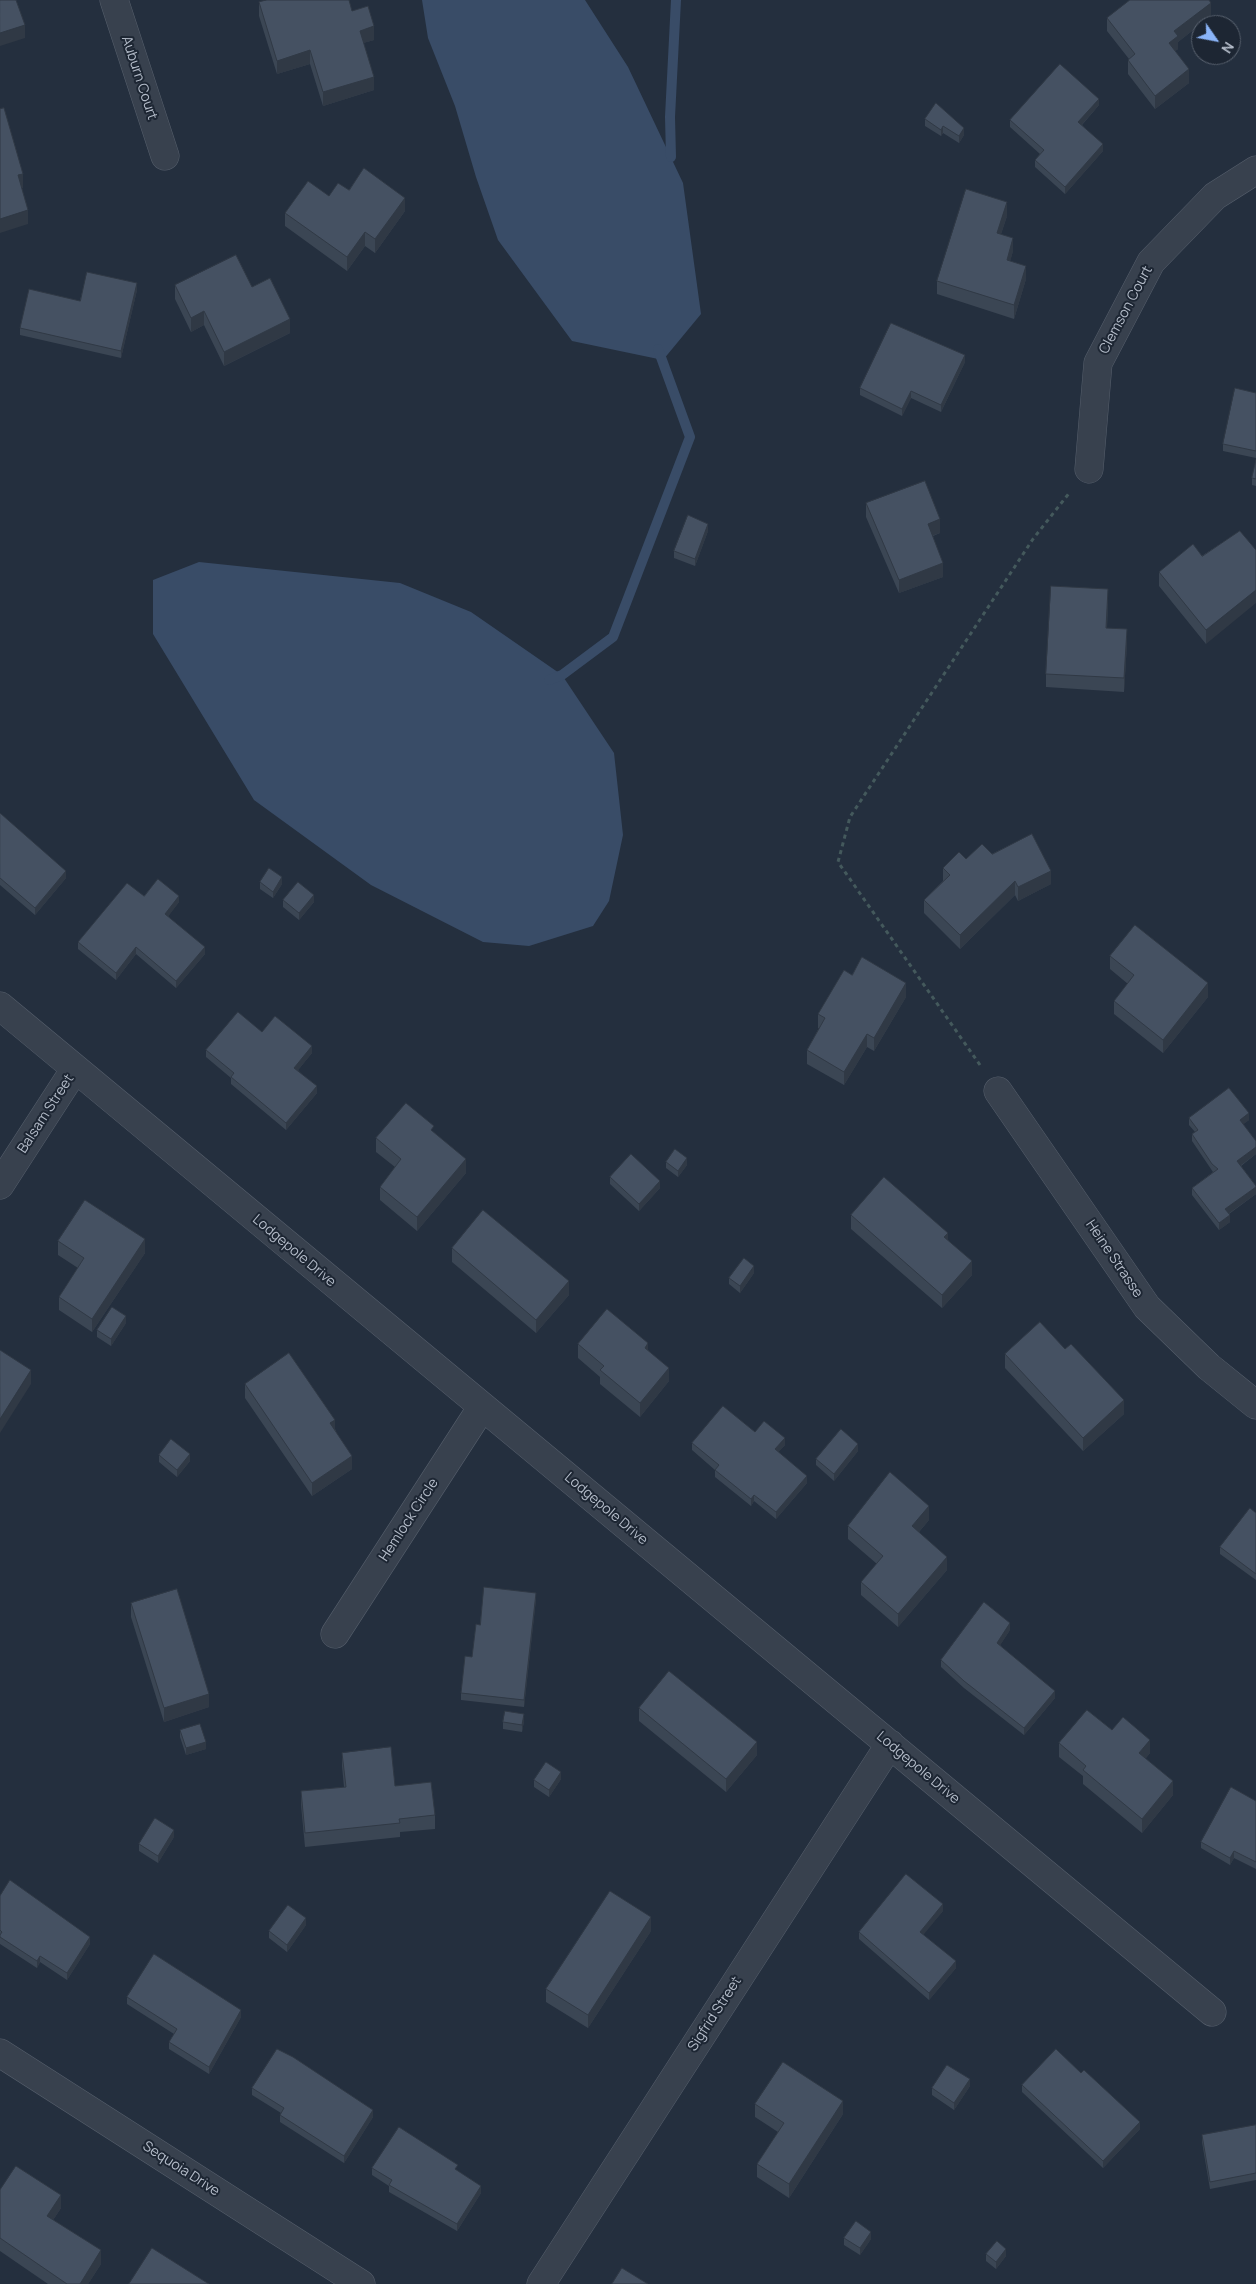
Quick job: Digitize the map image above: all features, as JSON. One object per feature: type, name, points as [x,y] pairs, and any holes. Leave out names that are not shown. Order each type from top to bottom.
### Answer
[{"type":"street","name":"Auburn Court","points":[[114,0],[164,156]]},
{"type":"street","name":"Clemson Court","points":[[1089,468],[1098,363],[1151,262],[1215,196],[1256,170]]},
{"type":"street","name":"Lodgepole Drive","points":[[0,1006],[1212,2012]]},
{"type":"street","name":"Balsam Street","points":[[0,1185],[75,1069]]},
{"type":"street","name":"Heine Strasse","points":[[998,1091],[1147,1307],[1209,1367],[1256,1405]]},
{"type":"street","name":"Hemlock Circle","points":[[335,1634],[482,1407]]},
{"type":"street","name":"Sigfrid Street","points":[[541,2284],[890,1744]]},
{"type":"street","name":"Sequoia Drive","points":[[0,2054],[361,2284]]},
{"type":"path","points":[[998,1091],[838,862],[850,818],[1033,539],[1089,468]]},
{"type":"water","points":[[422,0],[585,0],[628,67],[683,183],[701,314],[663,360],[572,341],[498,240],[476,177],[455,106],[428,38]]},
{"type":"water","points":[[199,562],[400,583],[471,612],[562,675],[614,753],[623,835],[609,901],[593,926],[529,946],[483,942],[371,885],[254,800],[153,634],[153,580]]},
{"type":"building","points":[[0,0],[16,0],[25,25],[0,33]]},
{"type":"building","points":[[267,0],[349,0],[352,11],[368,6],[374,26],[360,31],[374,77],[323,92],[310,50],[277,61],[259,2]]},
{"type":"building","points":[[1130,0],[1209,0],[1211,3],[1195,15],[1191,15],[1191,18],[1174,31],[1178,36],[1169,43],[1189,69],[1155,96],[1128,60],[1135,54],[1107,18]]},
{"type":"building","points":[[1060,64],[1099,99],[1078,122],[1103,144],[1065,187],[1035,160],[1044,150],[1010,120]]},
{"type":"building","points":[[936,103],[964,128],[959,136],[943,126],[941,130],[925,119]]},
{"type":"building","points":[[4,108],[23,174],[18,175],[28,210],[0,219],[0,109]]},
{"type":"building","points":[[364,168],[405,198],[375,239],[365,232],[347,257],[285,213],[308,181],[329,196],[338,183],[349,190]]},
{"type":"building","points":[[966,189],[1007,202],[997,233],[1013,238],[1007,260],[1026,266],[1014,305],[937,281]]},
{"type":"building","points":[[236,255],[252,287],[270,278],[290,319],[224,352],[204,311],[191,318],[175,285]]},
{"type":"building","points":[[87,272],[137,283],[121,351],[20,328],[29,289],[80,301]]},
{"type":"building","points":[[891,323],[965,355],[941,405],[911,391],[902,409],[860,388]]},
{"type":"building","points":[[1235,388],[1256,393],[1256,451],[1223,444]]},
{"type":"building","points":[[1256,460],[1256,479],[1252,478]]},
{"type":"building","points":[[925,481],[940,519],[928,524],[943,563],[899,580],[866,503]]},
{"type":"building","points":[[688,515],[708,524],[695,559],[674,551]]},
{"type":"building","points":[[1240,531],[1256,550],[1256,590],[1206,630],[1159,572],[1193,544],[1202,556]]},
{"type":"building","points":[[1051,586],[1108,589],[1106,628],[1127,629],[1124,678],[1046,674]]},
{"type":"building","points":[[0,813],[66,871],[35,908],[0,878]]},
{"type":"building","points":[[1032,834],[1051,871],[1018,887],[1015,881],[960,935],[924,900],[950,875],[943,868],[959,852],[966,859],[982,844],[992,854]]},
{"type":"building","points":[[269,868],[282,877],[273,892],[260,882]]},
{"type":"building","points":[[158,879],[179,896],[165,914],[205,947],[176,981],[136,947],[116,973],[78,942],[127,883],[144,896]]},
{"type":"building","points":[[298,882],[314,895],[299,913],[283,900]]},
{"type":"building","points":[[1135,925],[1208,983],[1163,1040],[1114,1001],[1134,975],[1110,956]]},
{"type":"building","points":[[862,957],[906,983],[874,1038],[867,1034],[844,1072],[807,1050],[825,1018],[818,1014],[844,970],[852,975]]},
{"type":"building","points":[[238,1012],[262,1032],[275,1016],[312,1046],[294,1068],[317,1086],[286,1123],[231,1077],[234,1073],[206,1050]]},
{"type":"building","points":[[1229,1088],[1249,1113],[1240,1120],[1256,1141],[1256,1147],[1237,1161],[1256,1187],[1225,1209],[1230,1215],[1219,1223],[1192,1188],[1218,1169],[1212,1164],[1192,1134],[1198,1130],[1189,1118]]},
{"type":"building","points":[[406,1103],[434,1126],[431,1130],[466,1159],[417,1217],[380,1187],[401,1159],[376,1138]]},
{"type":"building","points":[[675,1149],[687,1158],[678,1171],[666,1162]]},
{"type":"building","points":[[631,1154],[660,1181],[639,1204],[610,1177]]},
{"type":"building","points":[[884,1177],[948,1233],[944,1237],[972,1261],[942,1295],[851,1215]]},
{"type":"building","points":[[85,1200],[145,1239],[92,1319],[59,1297],[84,1258],[58,1241]]},
{"type":"building","points":[[483,1210],[569,1281],[536,1320],[452,1248]]},
{"type":"building","points":[[744,1258],[754,1266],[740,1286],[729,1278]]},
{"type":"building","points":[[112,1307],[126,1316],[111,1339],[97,1330]]},
{"type":"building","points":[[607,1309],[648,1343],[645,1348],[669,1368],[640,1403],[600,1370],[604,1366],[578,1344]]},
{"type":"building","points":[[1040,1322],[1065,1349],[1071,1344],[1124,1400],[1083,1438],[1005,1354]]},
{"type":"building","points":[[0,1350],[31,1370],[0,1419]]},
{"type":"building","points":[[289,1353],[335,1420],[330,1423],[352,1456],[312,1483],[245,1384]]},
{"type":"building","points":[[723,1406],[755,1432],[764,1421],[785,1438],[775,1449],[807,1476],[776,1512],[754,1495],[751,1499],[715,1470],[719,1465],[692,1443]]},
{"type":"building","points":[[841,1429],[858,1444],[834,1474],[816,1459]]},
{"type":"building","points":[[171,1439],[190,1454],[177,1470],[159,1455]]},
{"type":"building","points":[[890,1472],[929,1506],[912,1526],[947,1557],[898,1614],[861,1582],[883,1556],[848,1526]]},
{"type":"building","points":[[1250,1508],[1256,1513],[1256,1574],[1220,1547]]},
{"type":"building","points":[[484,1587],[536,1593],[524,1700],[461,1693],[465,1656],[472,1657],[476,1624],[480,1625]]},
{"type":"building","points":[[177,1589],[209,1694],[164,1708],[131,1603]]},
{"type":"building","points":[[984,1602],[1010,1623],[997,1643],[1055,1691],[1024,1728],[964,1681],[941,1660]]},
{"type":"building","points":[[669,1671],[757,1742],[726,1779],[639,1708]]},
{"type":"building","points":[[1087,1710],[1112,1730],[1123,1717],[1150,1740],[1139,1753],[1173,1781],[1142,1819],[1083,1770],[1086,1766],[1059,1743]]},
{"type":"building","points":[[505,1711],[524,1714],[522,1725],[503,1722]]},
{"type":"building","points":[[200,1724],[206,1742],[186,1748],[180,1730]]},
{"type":"building","points":[[391,1747],[395,1786],[431,1782],[435,1815],[399,1819],[400,1823],[305,1833],[301,1791],[346,1787],[342,1753]]},
{"type":"building","points":[[546,1762],[561,1772],[549,1790],[534,1780]]},
{"type":"building","points":[[1231,1787],[1256,1801],[1256,1862],[1234,1851],[1230,1858],[1201,1842]]},
{"type":"building","points":[[155,1818],[174,1830],[158,1856],[139,1844]]},
{"type":"building","points":[[906,1874],[943,1904],[920,1932],[956,1961],[929,1993],[859,1932]]},
{"type":"building","points":[[10,1880],[90,1937],[67,1973],[40,1956],[37,1961],[0,1937],[2,1932],[0,1930],[0,1896]]},
{"type":"building","points":[[610,1891],[651,1917],[588,2015],[546,1989]]},
{"type":"building","points":[[288,1905],[306,1918],[287,1945],[269,1931]]},
{"type":"building","points":[[154,1954],[241,2010],[209,2067],[169,2042],[177,2029],[127,1997]]},
{"type":"building","points":[[277,2049],[293,2057],[373,2110],[344,2156],[280,2115],[284,2108],[252,2088]]},
{"type":"building","points":[[1056,2049],[1081,2073],[1084,2070],[1140,2122],[1103,2161],[1022,2085]]},
{"type":"building","points":[[783,2062],[843,2101],[789,2184],[757,2164],[784,2123],[755,2104]]},
{"type":"building","points":[[947,2065],[970,2079],[954,2103],[932,2088]]},
{"type":"building","points":[[1256,2125],[1256,2173],[1210,2182],[1202,2135]]},
{"type":"building","points":[[399,2127],[458,2165],[455,2169],[481,2186],[457,2224],[389,2185],[392,2180],[372,2168]]},
{"type":"building","points":[[16,2166],[61,2195],[47,2216],[101,2250],[80,2284],[67,2284],[0,2238],[0,2190]]},
{"type":"building","points":[[856,2221],[871,2232],[860,2248],[844,2238]]},
{"type":"building","points":[[997,2241],[1006,2249],[996,2262],[986,2254]]},
{"type":"building","points":[[152,2248],[209,2284],[129,2284]]},
{"type":"building","points":[[622,2268],[648,2284],[612,2284]]},
{"type":"waterway","points":[[671,157],[670,117],[676,0]]},
{"type":"waterway","points":[[549,680],[562,675],[613,637],[690,437],[658,349]]}]
